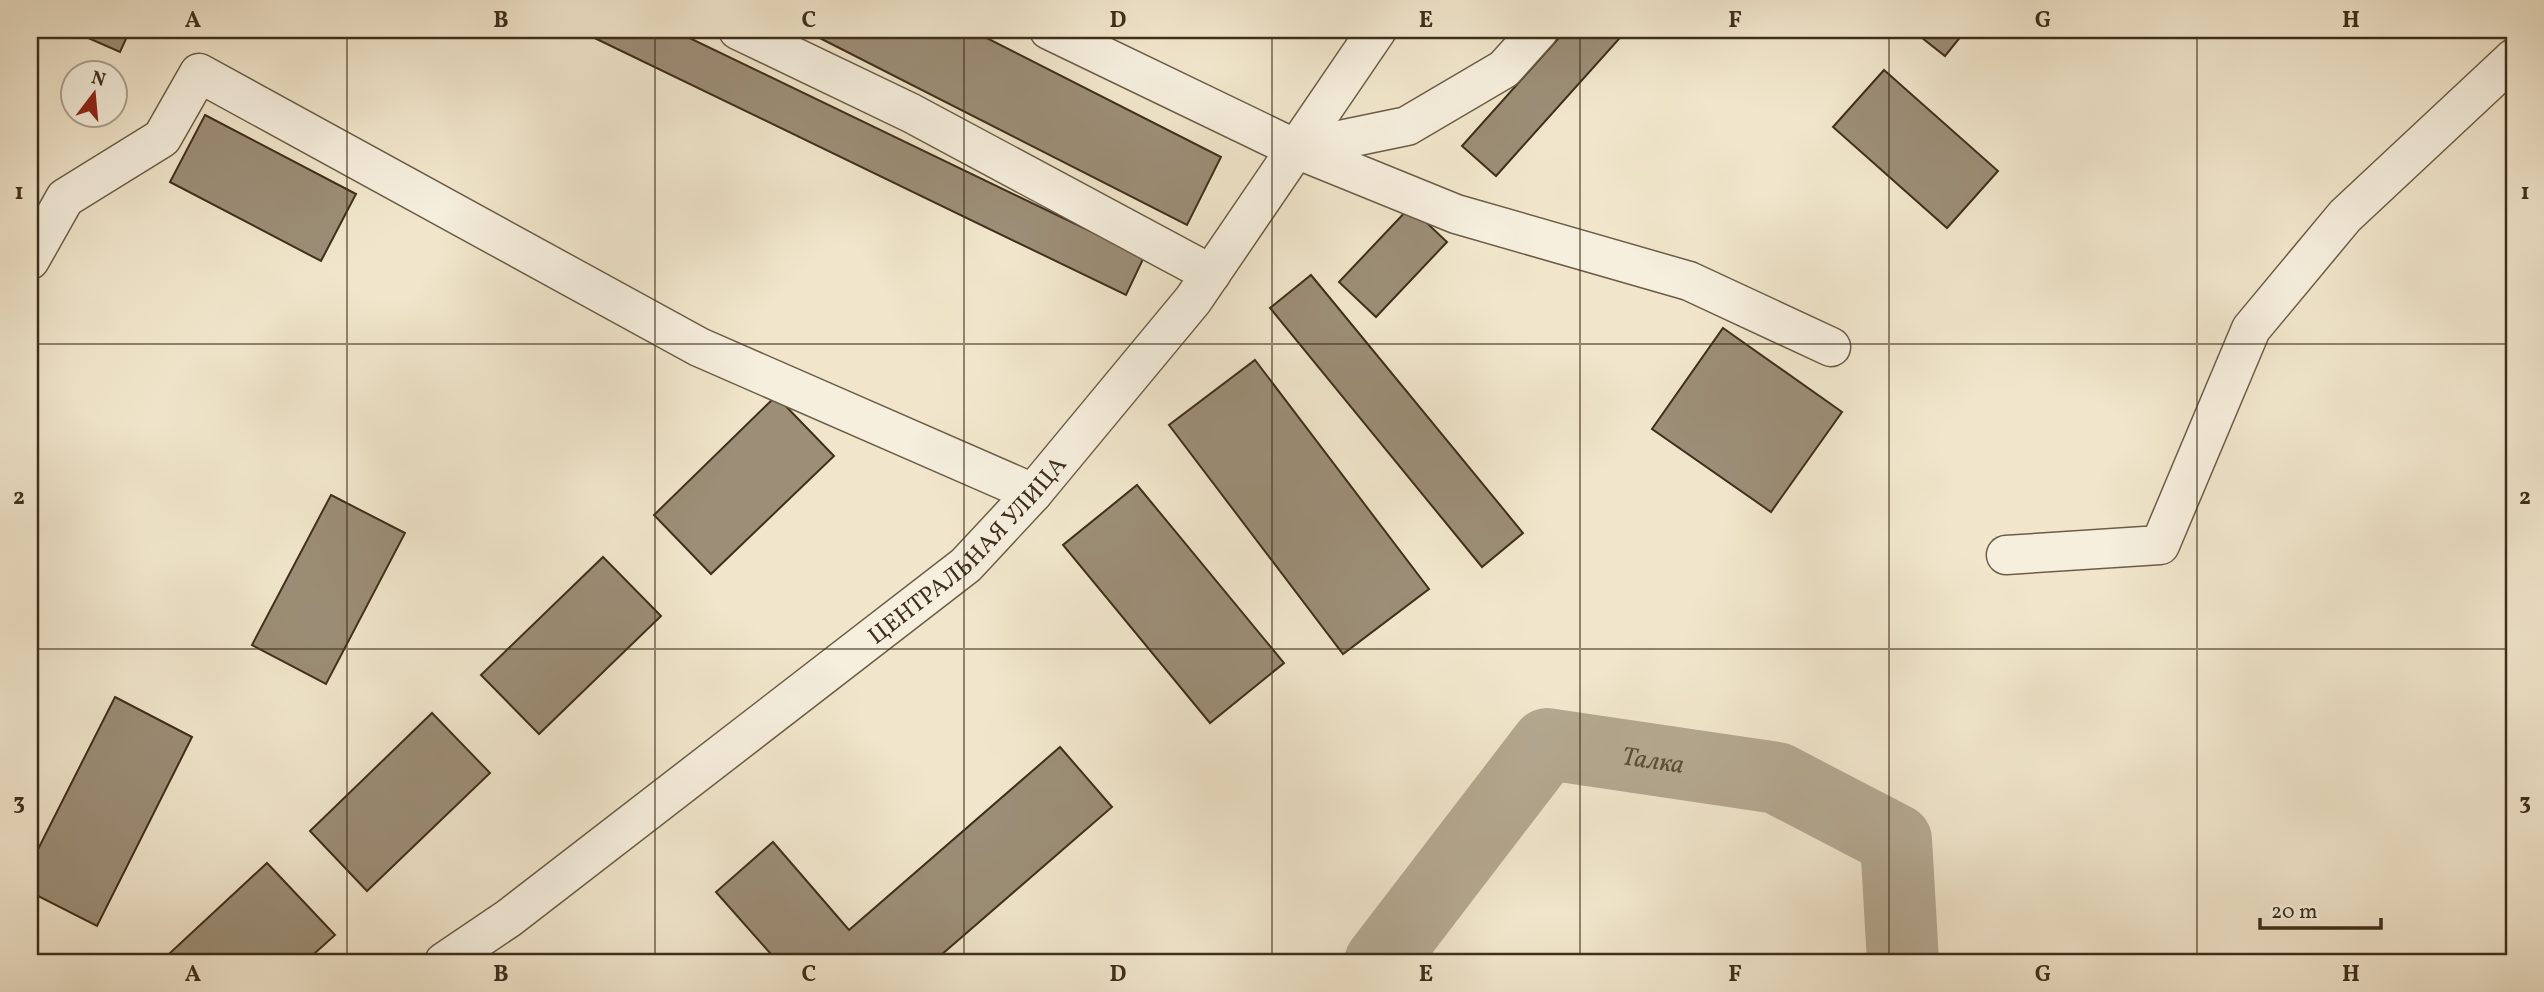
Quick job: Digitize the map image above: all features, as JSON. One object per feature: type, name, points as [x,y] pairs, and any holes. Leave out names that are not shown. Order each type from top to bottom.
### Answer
[{"type":"street","points":[[738,30],[911,113],[1211,274]]},
{"type":"street","points":[[1049,30],[1296,149],[1456,214],[1689,281],[1831,346]]},
{"type":"street","name":"ЦЕНТРАЛЬНАЯ УЛИЦА","points":[[444,962],[509,918],[966,565],[1033,493],[1193,300],[1377,30]]},
{"type":"street","points":[[1296,149],[1407,126],[1504,69],[1539,30]]},
{"type":"street","points":[[2006,555],[2160,545],[2251,329],[2345,216],[2514,58]]},
{"type":"street","points":[[30,260],[65,198],[162,138],[199,73],[699,347],[1033,493]]},
{"type":"building","points":[[70,30],[130,30],[120,52]]},
{"type":"building","points":[[578,30],[673,30],[1144,257],[1126,295]]},
{"type":"building","points":[[804,30],[971,30],[1221,157],[1187,225]]},
{"type":"building","points":[[1566,30],[1627,30],[1496,176],[1462,146]]},
{"type":"building","points":[[1912,30],[1966,30],[1945,56]]},
{"type":"building","points":[[1884,70],[1998,171],[1947,228],[1833,127]]},
{"type":"building","points":[[205,115],[356,194],[321,261],[170,182]]},
{"type":"building","points":[[1410,207],[1447,242],[1376,317],[1339,282]]},
{"type":"building","points":[[1311,275],[1523,533],[1482,567],[1270,308]]},
{"type":"building","points":[[1723,328],[1842,412],[1771,512],[1652,429]]},
{"type":"building","points":[[1255,360],[1429,589],[1343,654],[1169,425]]},
{"type":"building","points":[[776,396],[834,456],[711,574],[654,515]]},
{"type":"building","points":[[1137,485],[1284,663],[1210,723],[1063,545]]},
{"type":"building","points":[[331,495],[405,533],[326,684],[252,645]]},
{"type":"building","points":[[603,557],[661,616],[539,734],[481,675]]},
{"type":"building","points":[[115,697],[192,737],[97,926],[30,892],[30,865]]},
{"type":"building","points":[[432,713],[490,773],[367,891],[310,831]]},
{"type":"building","points":[[1060,747],[1112,807],[933,962],[778,962],[716,892],[773,842],[849,930]]},
{"type":"building","points":[[267,863],[335,935],[305,962],[179,962],[170,953]]},
{"type":"waterway","name":"Талка","points":[[1380,962],[1547,744],[1777,778],[1896,840],[1903,962]]}]
